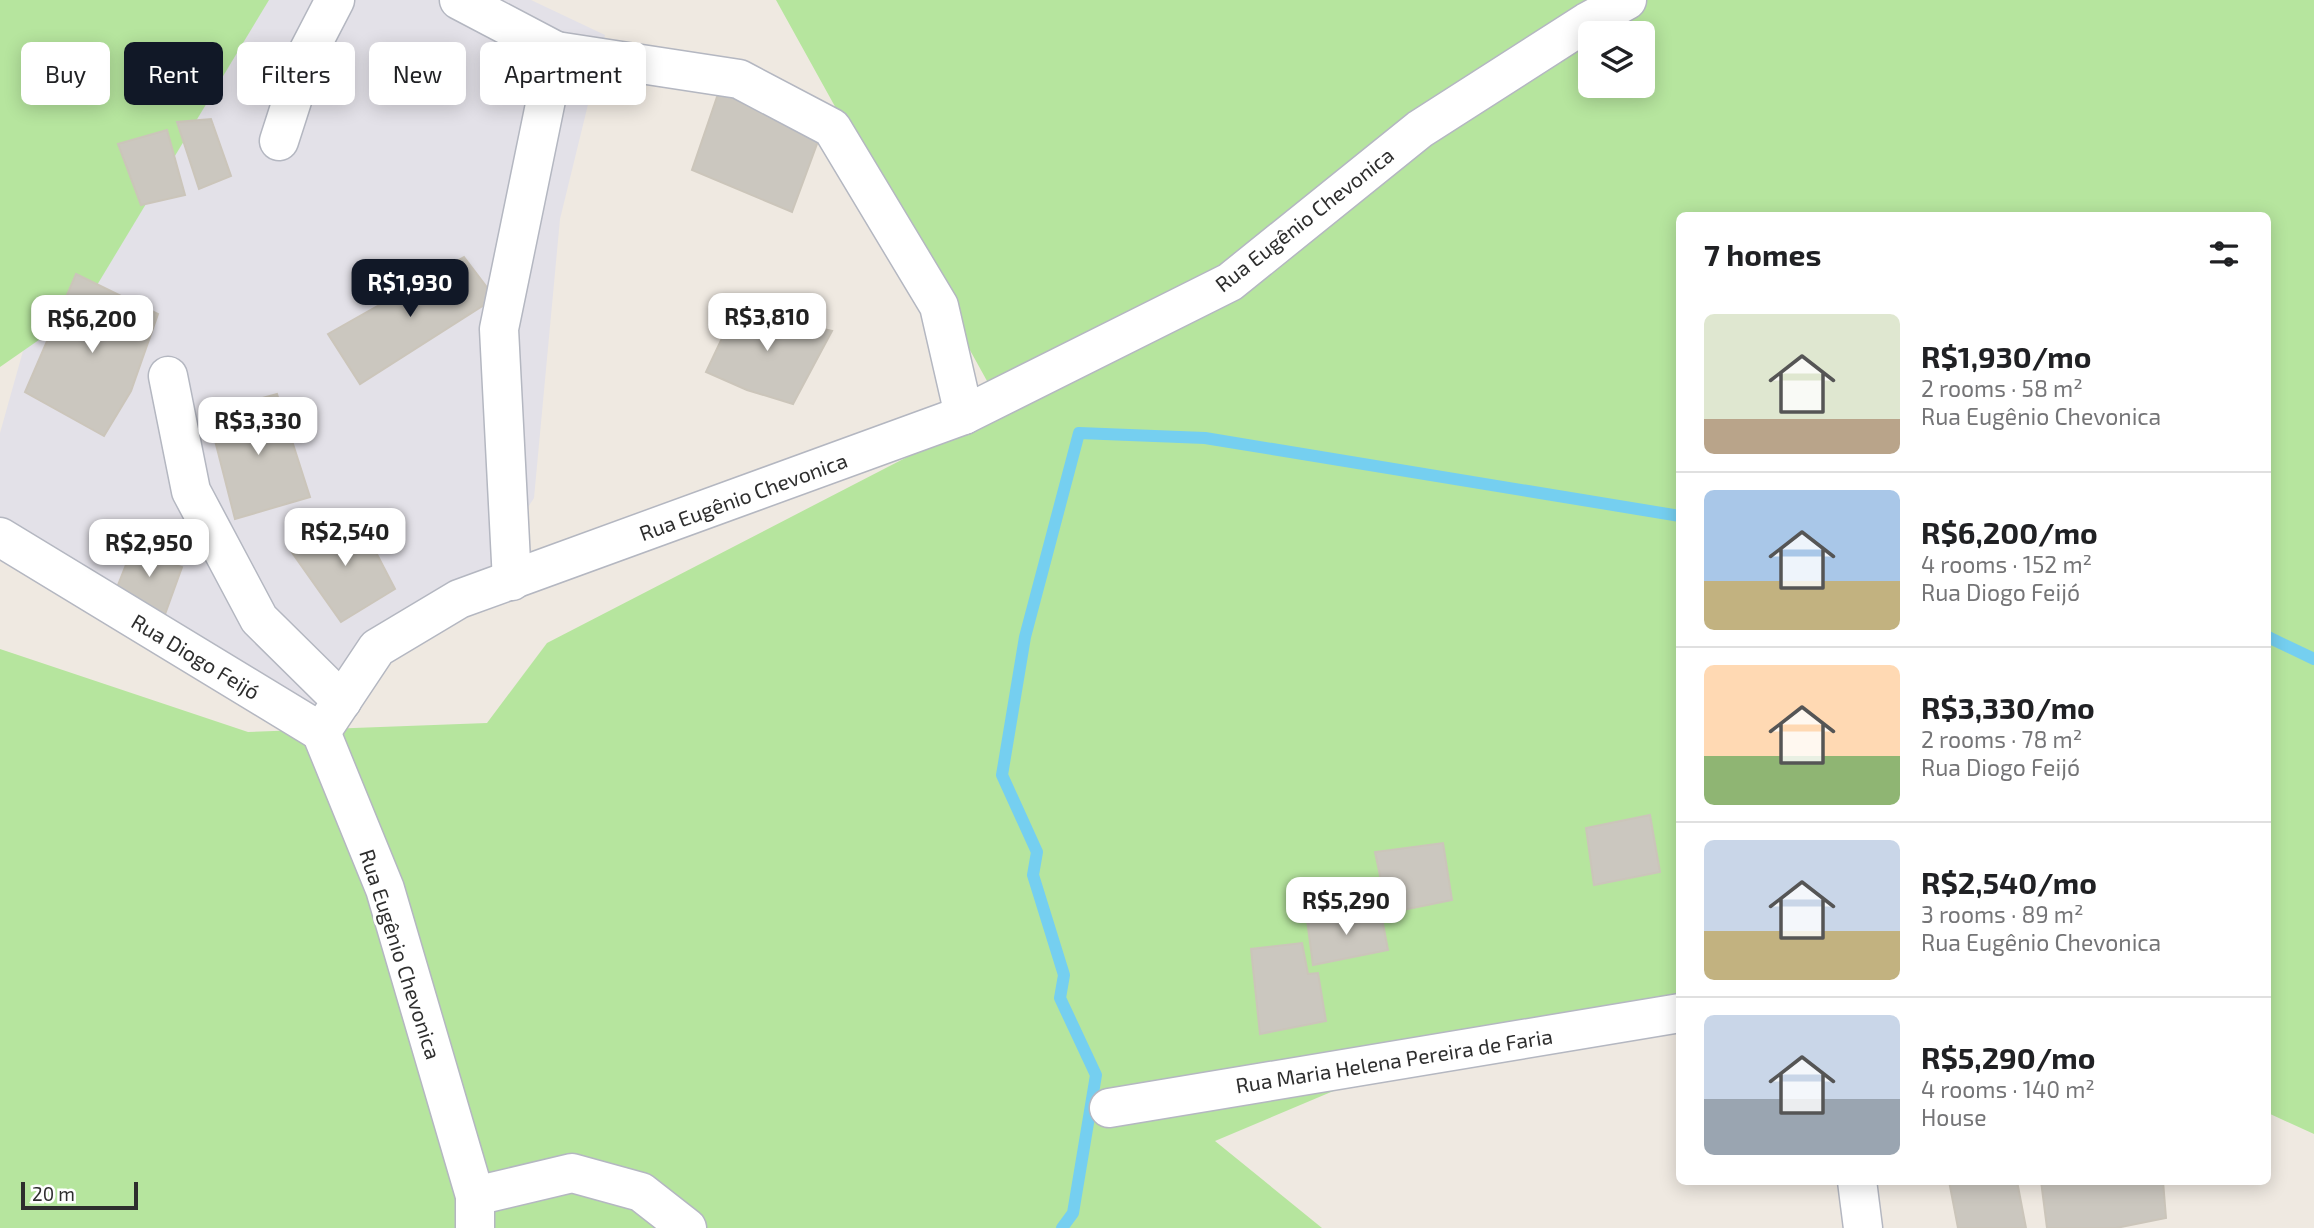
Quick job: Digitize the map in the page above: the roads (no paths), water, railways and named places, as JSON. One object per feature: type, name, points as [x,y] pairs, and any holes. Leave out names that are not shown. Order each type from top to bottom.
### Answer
[{"type":"street","points":[[279,141],[307,54],[335,0]]},
{"type":"street","points":[[459,0],[538,42]]},
{"type":"street","name":"Rua Eugênio Chevonica","points":[[475,1212],[386,889],[331,716],[377,648],[459,599],[964,415],[1230,282],[1420,129],[1587,22],[1627,0]]},
{"type":"street","points":[[646,65],[739,79],[832,128],[939,306],[964,415]]},
{"type":"street","points":[[512,581],[499,329],[544,105]]},
{"type":"street","points":[[168,376],[191,491],[259,619],[331,716]]},
{"type":"street","name":"Rua Diogo Feijó","points":[[0,537],[331,716]]},
{"type":"street","name":"Rua Maria Helena Pereira de Faria","points":[[1109,1108],[1676,1014]]},
{"type":"street","points":[[475,1212],[572,1173],[641,1192],[687,1228]]},
{"type":"street","points":[[1858,1185],[1863,1228]]},
{"type":"waterway","points":[[1062,1228],[1073,1213],[1096,1075],[1060,998],[1064,975],[1033,875],[1037,852],[1002,775],[1025,637],[1079,433],[1205,438],[1676,515]]},
{"type":"waterway","points":[[2271,638],[2314,659]]}]
